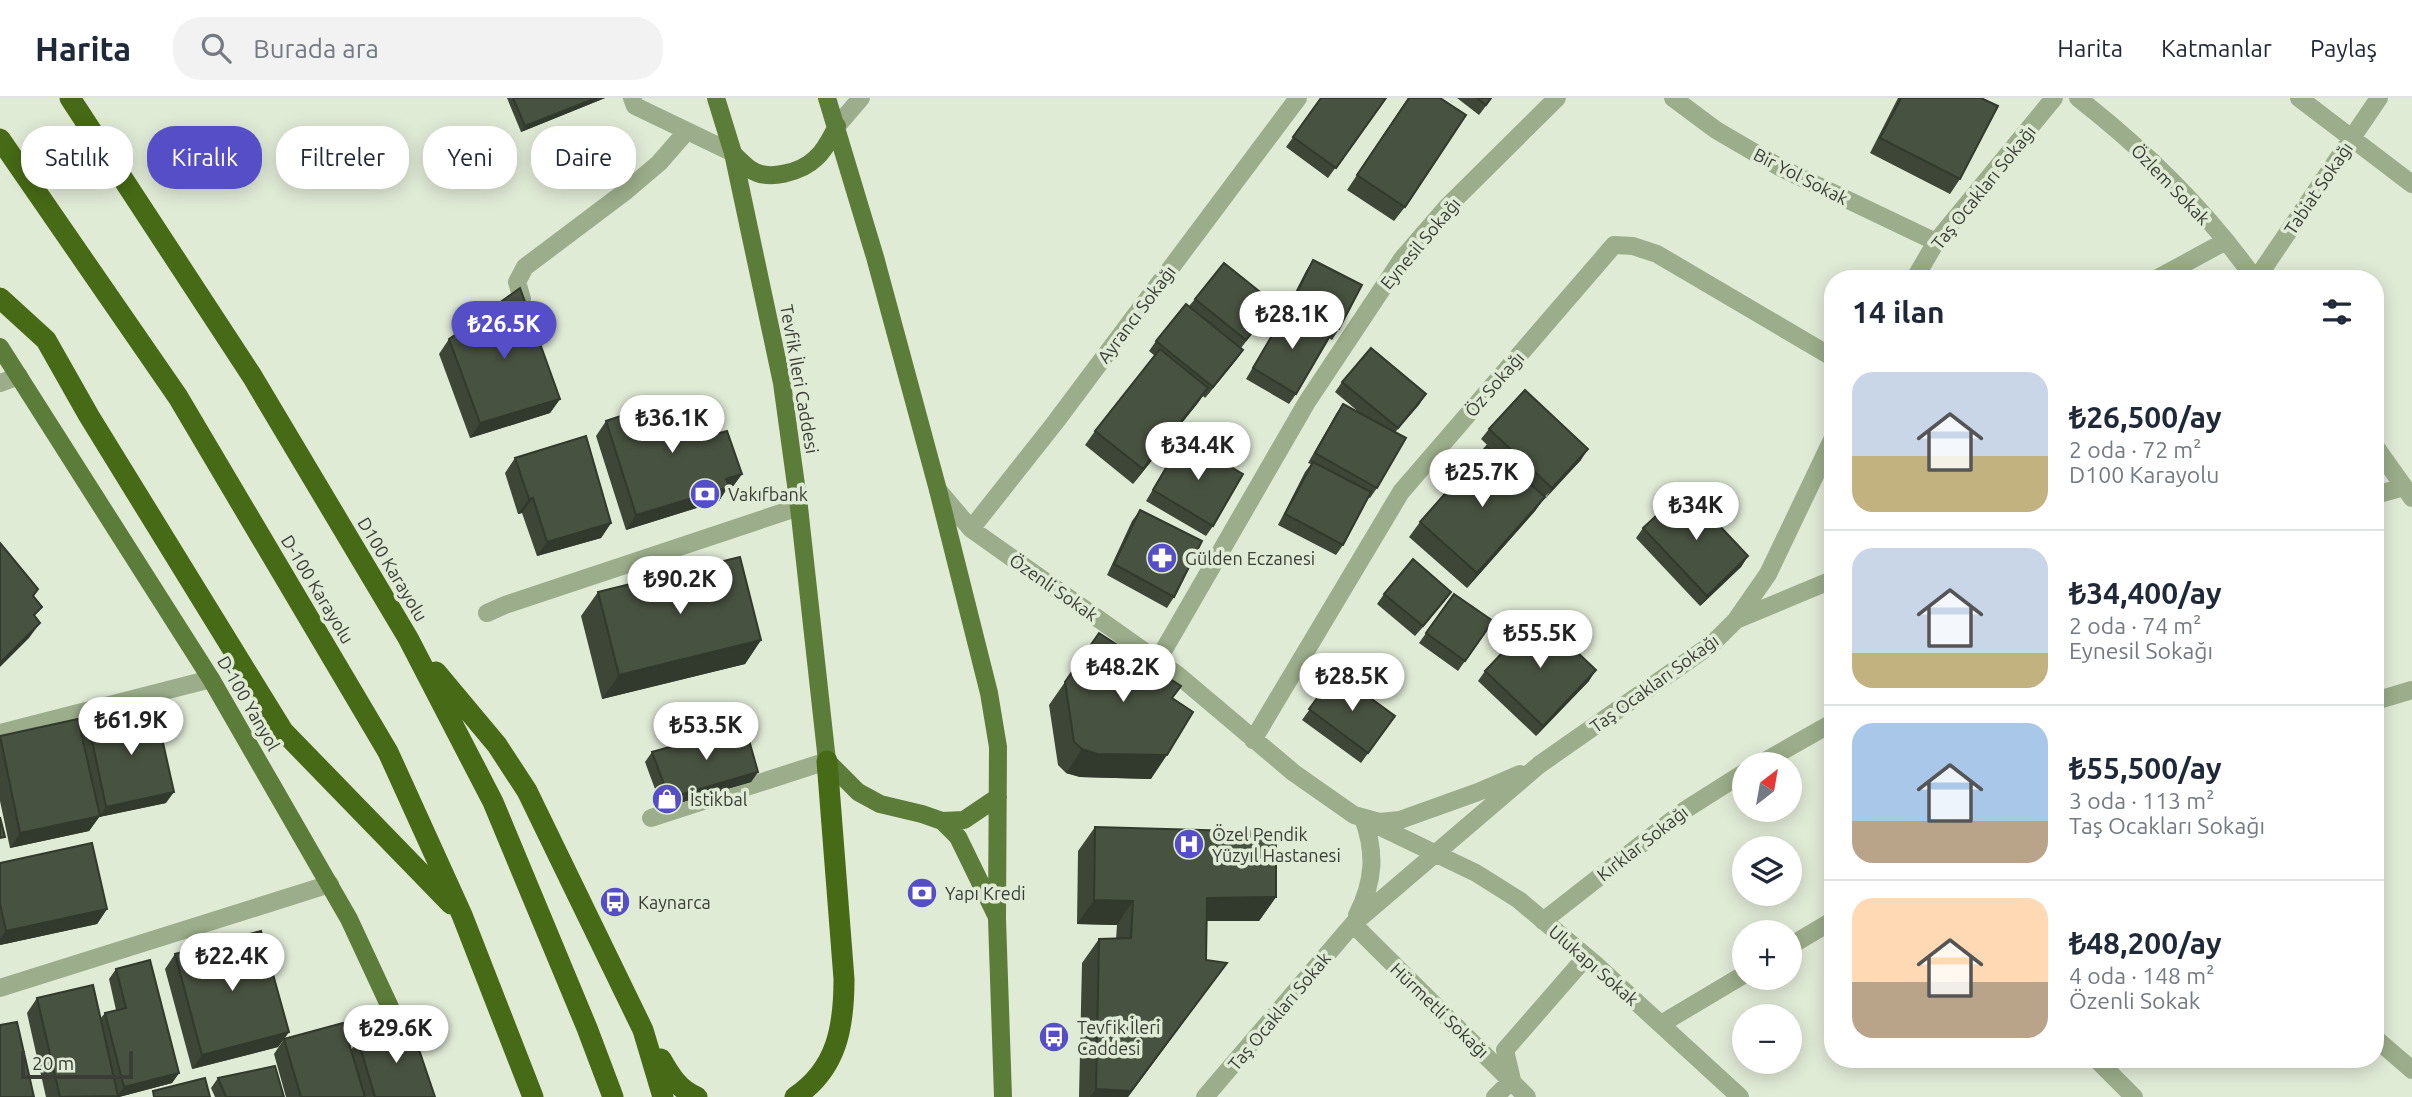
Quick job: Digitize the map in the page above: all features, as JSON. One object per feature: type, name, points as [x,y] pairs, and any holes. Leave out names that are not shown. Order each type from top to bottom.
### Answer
[{"type":"highway","name":"D100 Karayolu","points":[[70,98],[252,376],[408,638],[493,802],[613,1097]]},
{"type":"highway","name":"D-100 Karayolu","points":[[0,139],[178,397],[388,752],[462,915],[533,1097]]},
{"type":"highway","points":[[0,298],[46,340],[89,416],[282,731],[462,915]]},
{"type":"highway","points":[[408,638],[497,745],[527,791],[643,1030],[673,1079],[689,1094],[697,1097]]},
{"type":"highway","points":[[795,1097],[810,1087],[826,1068],[838,1040],[844,1010],[844,979],[827,761]]},
{"type":"highway","points":[[643,1030],[663,1097]]},
{"type":"main road","name":"Tevfik İleri Caddesi","points":[[716,98],[733,153],[782,383],[799,507],[827,761]]},
{"type":"main road","points":[[827,98],[938,490],[989,693],[998,747],[997,919],[1003,1097]]},
{"type":"main road","points":[[733,153],[751,171],[767,175],[796,170],[815,160],[826,147],[837,126]]},
{"type":"main road","name":"D-100 Yanyol","points":[[0,347],[211,679],[330,884],[415,1063]]},
{"type":"main road","points":[[827,761],[858,792],[880,804],[942,821],[964,820],[998,797]]},
{"type":"main road","points":[[942,821],[958,837],[997,919]]},
{"type":"street","points":[[632,98],[635,106],[733,153]]},
{"type":"street","points":[[837,126],[861,98]]},
{"type":"street","name":"Ayrancı Sokağı","points":[[971,528],[1054,424],[1298,98]]},
{"type":"street","name":"Eynesil Sokağı","points":[[1158,660],[1307,402],[1402,259],[1447,206],[1556,98]]},
{"type":"street","name":"Bir Yol Sokak","points":[[1673,98],[1716,130],[1781,168],[1936,242]]},
{"type":"street","name":"Taş Ocakları Sokağı","points":[[1920,270],[1936,242],[2054,98]]},
{"type":"street","name":"Özlem Sokak","points":[[2078,98],[2160,170],[2250,270]]},
{"type":"street","points":[[2299,98],[2412,184]]},
{"type":"street","name":"Tabiat Sokağı","points":[[2261,270],[2379,98]]},
{"type":"street","points":[[522,299],[517,282],[525,267],[635,184],[659,163],[687,131]]},
{"type":"street","points":[[2173,270],[2226,241]]},
{"type":"street","name":"Öz Sokağı","points":[[1253,740],[1401,492],[1614,245],[1633,246],[1657,254],[1824,352]]},
{"type":"street","points":[[0,383],[19,376]]},
{"type":"street","name":"Taş Ocakları Sokağı","points":[[1539,765],[1712,644],[1736,620],[1768,574],[1824,457]]},
{"type":"street","points":[[2384,459],[2408,492]]},
{"type":"street","name":"Özenli Sokak","points":[[938,490],[971,528],[1158,660],[1312,787],[1369,820]]},
{"type":"street","points":[[2384,494],[2408,492]]},
{"type":"street","points":[[487,613],[799,507]]},
{"type":"street","points":[[1736,620],[1824,583]]},
{"type":"street","points":[[0,733],[211,679]]},
{"type":"street","points":[[2384,698],[2412,690]]},
{"type":"street","points":[[1781,752],[1824,728]]},
{"type":"street","points":[[651,818],[827,761]]},
{"type":"street","points":[[1353,924],[1367,895],[1371,874],[1369,820],[1400,820],[1439,807],[1539,765]]},
{"type":"street","points":[[1353,924],[1539,765]]},
{"type":"street","name":"Kırklar Sokağı","points":[[1544,920],[1685,810],[1732,780]]},
{"type":"street","name":"Ulukapı Sokak","points":[[1369,820],[1497,885],[1544,920],[1740,1097]]},
{"type":"street","points":[[0,988],[330,884]]},
{"type":"street","name":"Hürmetli Sokağı","points":[[1353,924],[1527,1097]]},
{"type":"street","name":"Taş Ocakları Sokak","points":[[1205,1097],[1353,924]]},
{"type":"street","points":[[1802,939],[1824,926]]},
{"type":"street","points":[[1495,1097],[1511,1080],[1505,1050],[1587,957]]},
{"type":"street","points":[[1661,1024],[1732,982]]},
{"type":"street","points":[[2384,1046],[2412,1070]]},
{"type":"street","points":[[2105,1068],[2134,1097]]},
{"type":"building","points":[[513,98],[596,98],[525,126]]},
{"type":"building","points":[[1321,98],[1386,98],[1336,168],[1293,137]]},
{"type":"building","points":[[1409,98],[1440,98],[1466,115],[1405,207],[1357,175]]},
{"type":"building","points":[[1477,98],[1491,98],[1486,105]]},
{"type":"building","points":[[1901,98],[1981,98],[1998,106],[1960,179],[1880,138]]},
{"type":"building","points":[[1313,260],[1362,285],[1339,329],[1291,304]]},
{"type":"building","points":[[1224,263],[1275,304],[1246,340],[1195,299]]},
{"type":"building","points":[[520,288],[560,399],[480,423],[449,339]]},
{"type":"building","points":[[1186,304],[1243,350],[1213,387],[1156,341]]},
{"type":"building","points":[[1288,308],[1331,334],[1296,394],[1253,368]]},
{"type":"building","points":[[1371,348],[1426,394],[1398,428],[1342,382]]},
{"type":"building","points":[[1160,349],[1208,388],[1143,469],[1095,431]]},
{"type":"building","points":[[1525,390],[1588,449],[1552,488],[1489,429]]},
{"type":"building","points":[[696,397],[702,415],[709,413],[716,434],[727,431],[742,474],[726,479],[729,487],[636,515],[606,421],[639,410],[640,414]]},
{"type":"building","points":[[1343,404],[1406,438],[1377,488],[1315,453]]},
{"type":"building","points":[[586,436],[611,523],[547,542],[533,498],[529,499],[515,458]]},
{"type":"building","points":[[1183,439],[1243,474],[1213,526],[1153,490]]},
{"type":"building","points":[[1487,446],[1545,497],[1477,573],[1420,522]]},
{"type":"building","points":[[1313,462],[1371,492],[1343,545],[1285,514]]},
{"type":"building","points":[[1685,489],[1748,556],[1707,596],[1643,528]]},
{"type":"building","points":[[1140,510],[1202,541],[1174,597],[1114,564]]},
{"type":"building","points":[[0,543],[38,589],[33,596],[42,607],[34,615],[40,623],[0,663]]},
{"type":"building","points":[[740,557],[761,640],[619,675],[598,592]]},
{"type":"building","points":[[1413,559],[1451,592],[1423,626],[1384,594]]},
{"type":"building","points":[[1454,594],[1493,621],[1465,661],[1426,633]]},
{"type":"building","points":[[1538,615],[1596,670],[1543,726],[1485,671]]},
{"type":"building","points":[[1099,633],[1181,686],[1172,698],[1193,712],[1167,755],[1097,754],[1082,749],[1074,742],[1065,682]]},
{"type":"building","points":[[1336,673],[1395,716],[1368,753],[1309,709]]},
{"type":"building","points":[[155,707],[174,792],[106,807],[88,721]]},
{"type":"building","points":[[78,719],[100,816],[20,833],[0,736]]},
{"type":"building","points":[[745,726],[758,772],[669,798],[652,752]]},
{"type":"building","points":[[0,817],[5,837],[0,838]]},
{"type":"building","points":[[1095,827],[1276,832],[1276,897],[1207,898],[1206,960],[1227,963],[1131,1091],[1096,1089],[1099,939],[1131,938],[1133,901],[1094,900]]},
{"type":"building","points":[[92,843],[107,909],[6,931],[0,904],[0,863]]},
{"type":"building","points":[[261,931],[289,1032],[202,1055],[175,954]]},
{"type":"building","points":[[150,960],[179,1073],[124,1087],[105,1013],[126,1008],[116,969]]},
{"type":"building","points":[[93,985],[118,1096],[60,1097],[37,998]]},
{"type":"building","points":[[17,1022],[34,1097],[0,1097],[0,1025]]},
{"type":"building","points":[[343,1023],[365,1097],[301,1097],[284,1039]]},
{"type":"building","points":[[411,1026],[435,1097],[375,1097],[358,1040]]},
{"type":"building","points":[[275,1066],[284,1097],[226,1097],[218,1078]]},
{"type":"building","points":[[205,1078],[210,1097],[154,1097],[153,1091]]},
{"type":"place","name":"Vakıfbank","points":[[705,494]]},
{"type":"place","name":"Gülden Eczanesi","points":[[1162,558]]},
{"type":"place","name":"İstikbal","points":[[667,799]]},
{"type":"place","name":"Özel Pendik Yüzyıl Hastanesi","points":[[1189,844]]},
{"type":"place","name":"Yapı Kredi","points":[[922,893]]},
{"type":"place","name":"Kaynarca","points":[[615,902]]},
{"type":"place","name":"Tevfik İleri Caddesi","points":[[1054,1037]]}]
